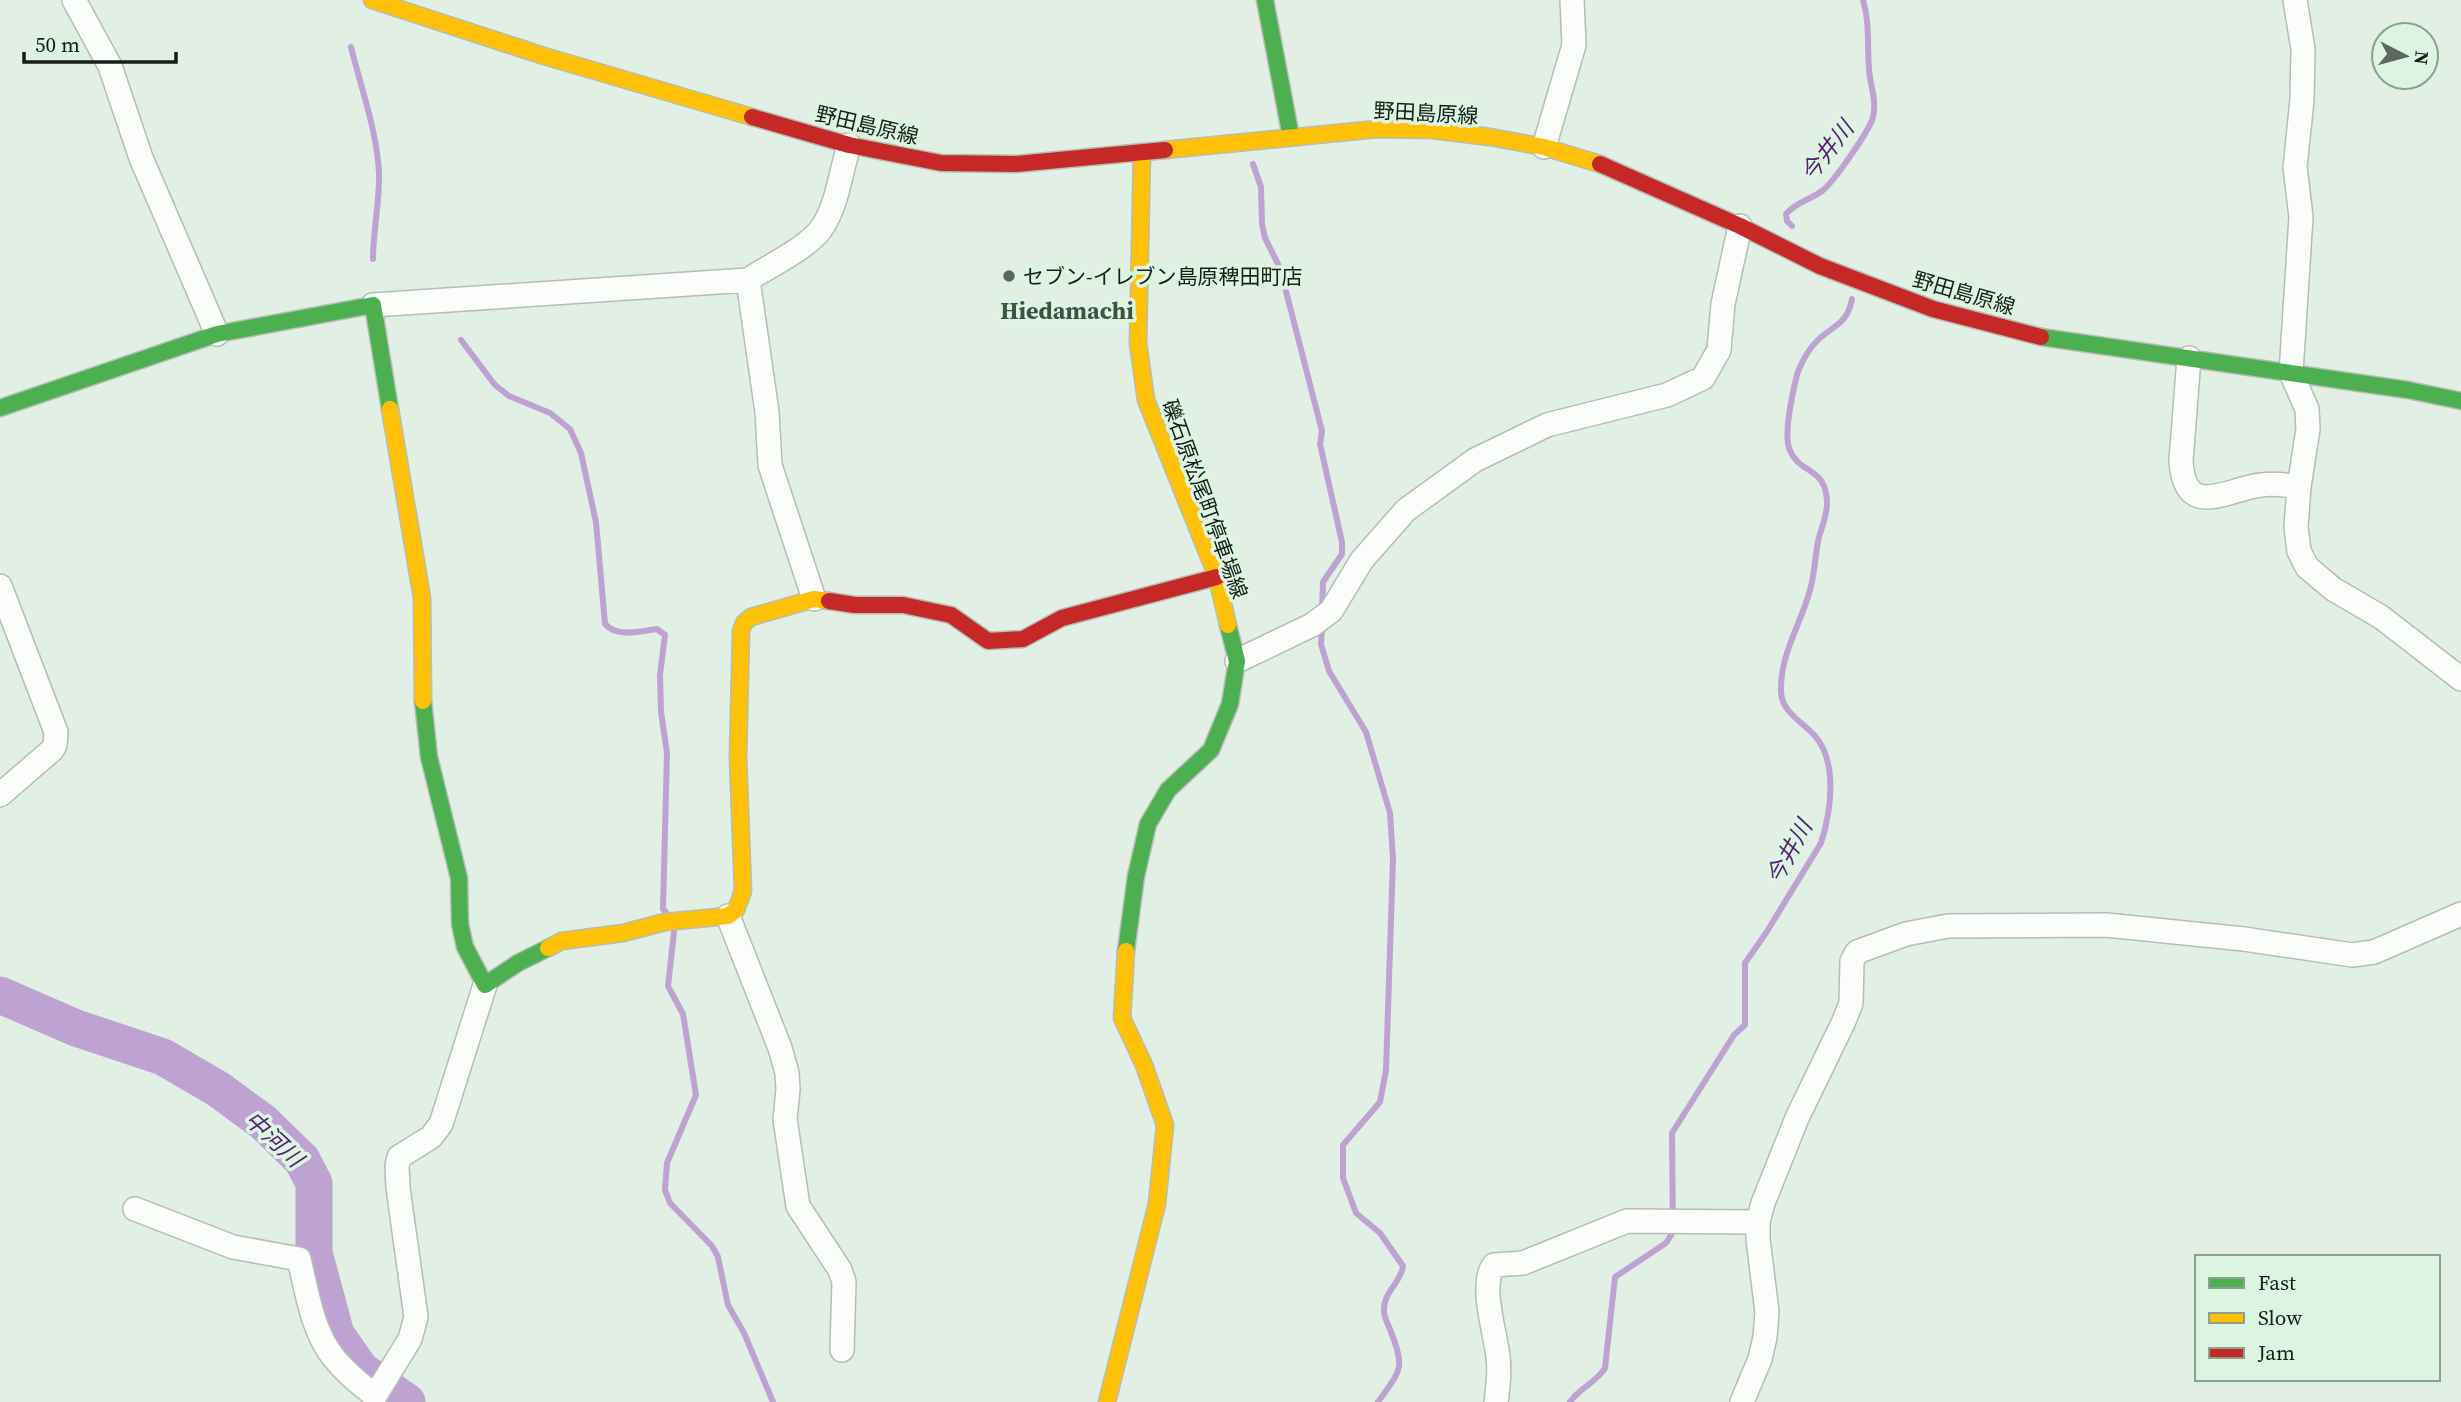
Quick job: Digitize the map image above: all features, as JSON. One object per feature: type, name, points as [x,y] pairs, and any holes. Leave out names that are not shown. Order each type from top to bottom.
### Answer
[{"type":"main road","name":"野田島原線","points":[[372,0],[544,56],[849,145],[941,163],[1016,164],[1377,129],[1432,130],[1544,147],[1614,169],[1740,226],[1819,266],[1933,309],[2039,337],[2408,390],[2461,401]]},
{"type":"main road","points":[[1265,0],[1291,137]]},
{"type":"main road","name":"礫石原松尾町停車場線","points":[[1107,1402],[1157,1204],[1165,1125],[1144,1065],[1122,1018],[1124,965],[1136,876],[1148,824],[1168,790],[1211,750],[1230,704],[1237,661],[1217,577],[1146,400],[1138,344],[1142,152]]},
{"type":"main road","points":[[0,408],[217,334],[373,305],[422,598],[422,694],[429,757],[459,878],[460,924],[465,947],[485,985],[518,963],[562,941],[624,933],[671,921],[728,916],[736,910],[743,891],[738,757],[741,631],[744,623],[751,617],[814,599],[856,605],[903,605],[951,615],[988,641],[1023,639],[1062,618],[1217,577]]},
{"type":"street","points":[[74,0],[110,66],[141,158],[217,334]]},
{"type":"street","points":[[1544,147],[1574,46],[1572,0]]},
{"type":"street","points":[[2295,0],[2303,48],[2295,167],[2301,217],[2291,373],[2307,409],[2308,429],[2296,527],[2299,551],[2307,567],[2333,589],[2381,617],[2461,679]]},
{"type":"street","points":[[373,305],[748,279],[804,245],[820,230],[830,211],[849,145]]},
{"type":"street","points":[[1237,661],[1312,625],[1331,611],[1362,560],[1406,510],[1475,460],[1548,425],[1667,395],[1703,378],[1719,350],[1723,304],[1740,226]]},
{"type":"street","points":[[748,279],[767,412],[770,465],[814,599]]},
{"type":"street","points":[[2189,358],[2181,461],[2182,474],[2187,485],[2195,493],[2213,498],[2259,485],[2299,487]]},
{"type":"street","points":[[0,586],[57,738],[52,750],[0,795]]},
{"type":"street","points":[[1742,1402],[1760,1359],[1765,1337],[1767,1312],[1758,1222],[1797,1118],[1851,1003],[1852,961],[1857,953],[1906,934],[1948,926],[2106,925],[2244,939],[2352,955],[2374,952],[2461,914]]},
{"type":"street","points":[[728,916],[780,1048],[787,1073],[785,1119],[799,1206],[840,1270],[844,1282],[842,1350]]},
{"type":"street","points":[[135,1209],[233,1247],[299,1259],[313,1316],[332,1356],[347,1373],[375,1395],[411,1339],[416,1317],[397,1166],[399,1157],[431,1137],[441,1124],[485,985]]},
{"type":"street","points":[[1496,1402],[1498,1358],[1488,1285],[1494,1265],[1523,1263],[1627,1221],[1758,1222]]},
{"type":"waterway","name":"今井川","points":[[1792,226],[1787,221],[1786,214],[1827,186],[1858,144],[1873,117],[1874,98],[1863,0]]},
{"type":"waterway","points":[[351,47],[378,157],[379,184],[373,259]]},
{"type":"waterway","points":[[1253,164],[1261,187],[1265,238],[1280,268],[1322,431],[1320,444],[1342,542],[1342,554],[1323,582],[1322,612]]},
{"type":"waterway","name":"今井川","points":[[1570,1402],[1605,1368],[1615,1277],[1666,1243],[1673,1232],[1672,1133],[1734,1035],[1745,1025],[1745,963],[1821,843],[1825,831],[1830,802],[1827,759],[1815,736],[1785,705],[1781,691],[1787,652],[1812,584],[1827,506],[1826,493],[1818,477],[1794,457],[1789,448],[1787,433],[1801,365],[1816,342],[1847,315],[1852,299]]},
{"type":"waterway","points":[[461,340],[495,385],[509,396],[550,413],[570,429],[581,453],[596,522],[605,624],[616,631],[657,629],[665,635],[660,675],[661,712],[667,753],[663,909],[666,912]]},
{"type":"waterway","points":[[1322,626],[1321,644],[1329,671],[1366,732],[1390,813],[1393,859],[1386,1070],[1380,1102],[1343,1145],[1343,1178],[1356,1213],[1380,1233],[1403,1266],[1384,1304],[1386,1319],[1396,1344],[1398,1369],[1378,1402]]},
{"type":"waterway","points":[[674,932],[668,986],[683,1014],[696,1095],[667,1163],[665,1190],[670,1203],[712,1246],[718,1257],[728,1305],[744,1333],[773,1402]]},
{"type":"waterway","name":"中河川","points":[[0,995],[76,1028],[163,1057],[218,1089],[263,1122],[302,1160],[314,1183],[314,1253],[336,1334],[361,1370],[407,1402]]},
{"type":"traffic: fast","points":[[1265,0],[1291,137]]},
{"type":"traffic: fast","points":[[0,408],[217,334],[373,305],[390,409]]},
{"type":"traffic: fast","points":[[2041,337],[2408,390],[2461,401]]},
{"type":"traffic: fast","points":[[1126,951],[1136,876],[1148,824],[1168,790],[1211,750],[1230,704],[1237,661],[1228,625]]},
{"type":"traffic: fast","points":[[423,701],[429,757],[459,878],[460,924],[465,947],[485,985],[518,963],[548,948]]},
{"type":"traffic: slow","points":[[372,0],[544,56],[752,117]]},
{"type":"traffic: slow","points":[[1165,150],[1377,129],[1432,130],[1544,147],[1600,164]]},
{"type":"traffic: slow","points":[[1142,152],[1138,343],[1146,400],[1217,577],[1228,625]]},
{"type":"traffic: slow","points":[[390,409],[422,598],[423,701]]},
{"type":"traffic: slow","points":[[548,948],[562,941],[623,933],[665,922],[728,916],[736,910],[743,891],[738,757],[741,631],[744,623],[751,617],[814,599],[829,601]]},
{"type":"traffic: slow","points":[[1107,1402],[1157,1204],[1165,1125],[1144,1065],[1122,1018],[1126,951]]},
{"type":"traffic: jam","points":[[752,117],[849,145],[941,163],[1016,164],[1165,150]]},
{"type":"traffic: jam","points":[[1600,164],[1740,226],[1820,266],[1933,309],[2041,337]]},
{"type":"traffic: jam","points":[[829,601],[855,605],[903,605],[951,615],[988,641],[1023,639],[1062,618],[1217,577]]},
{"type":"place","name":"セブン-イレブン島原稗田町店","points":[[1009,276]]},
{"type":"district","name":"Hiedamachi","points":[[1067,310]]}]
